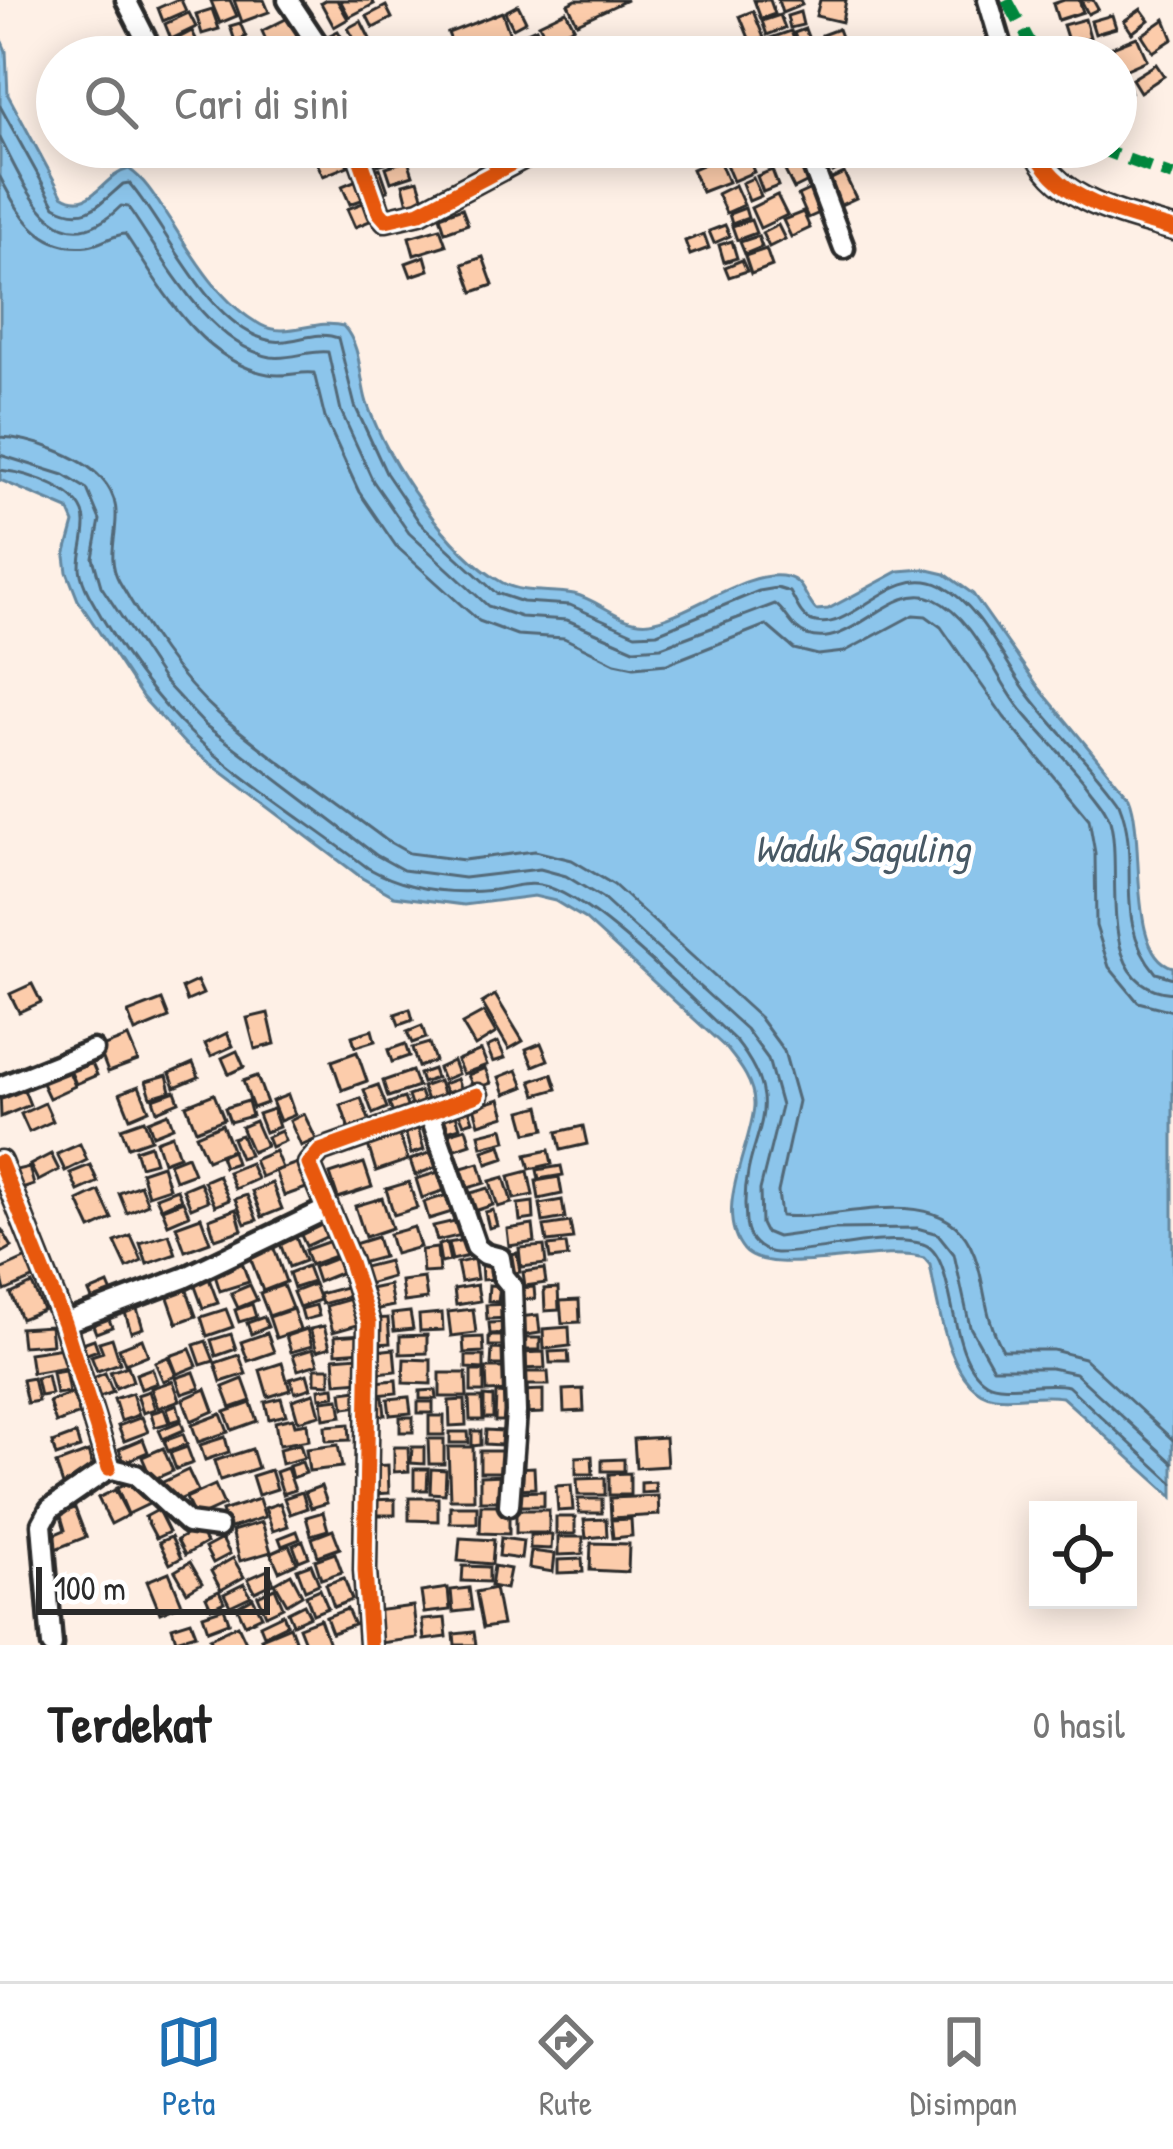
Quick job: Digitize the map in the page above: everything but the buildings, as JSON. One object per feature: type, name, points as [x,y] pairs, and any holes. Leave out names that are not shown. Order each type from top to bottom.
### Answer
[{"type":"street","points":[[126,0],[144,36]]},
{"type":"street","points":[[288,0],[312,36]]},
{"type":"street","points":[[988,0],[999,36]]},
{"type":"street","points":[[363,168],[386,220],[420,212],[503,168]]},
{"type":"street","points":[[814,168],[844,248]]},
{"type":"street","points":[[1046,168],[1064,186],[1102,208],[1173,230]]},
{"type":"street","points":[[0,1087],[93,1050]]},
{"type":"street","points":[[370,1645],[364,1570],[369,1323],[350,1262],[311,1174],[314,1155],[477,1095]]},
{"type":"street","points":[[430,1114],[476,1247],[500,1258],[503,1276],[512,1287],[516,1412],[509,1504]]},
{"type":"street","points":[[0,1162],[64,1323],[109,1468]]},
{"type":"street","points":[[64,1323],[184,1278],[327,1209]]},
{"type":"street","points":[[52,1645],[42,1524],[50,1509],[109,1468],[136,1475],[188,1523],[218,1527]]},
{"type":"water","name":"Waduk Saguling","points":[[0,37],[6,51],[8,95],[36,147],[36,168],[47,168],[62,195],[72,200],[89,197],[129,169],[152,192],[209,278],[247,316],[271,329],[343,326],[357,353],[367,403],[404,478],[461,550],[503,583],[574,594],[640,622],[666,618],[737,585],[772,576],[797,582],[816,610],[828,609],[899,571],[924,569],[945,574],[973,594],[1040,689],[1129,797],[1143,918],[1158,958],[1173,967],[1173,1497],[1062,1397],[994,1397],[966,1379],[948,1342],[930,1265],[924,1258],[881,1255],[777,1262],[744,1250],[735,1235],[732,1199],[754,1098],[742,1068],[727,1049],[585,919],[555,901],[534,896],[464,905],[394,896],[362,878],[186,745],[143,698],[78,600],[65,556],[74,523],[68,509],[0,480]]},
{"type":"marked path","points":[[1007,0],[1027,36]]},
{"type":"marked path","points":[[1137,163],[1173,176]]},
{"type":"cycle path","points":[[363,168],[386,220],[420,212],[503,168]]},
{"type":"cycle path","points":[[1047,168],[1093,203],[1173,229]]},
{"type":"cycle path","points":[[370,1645],[365,1570],[369,1323],[350,1262],[309,1164],[320,1151],[477,1095]]},
{"type":"cycle path","points":[[0,1162],[64,1323],[109,1468]]}]
